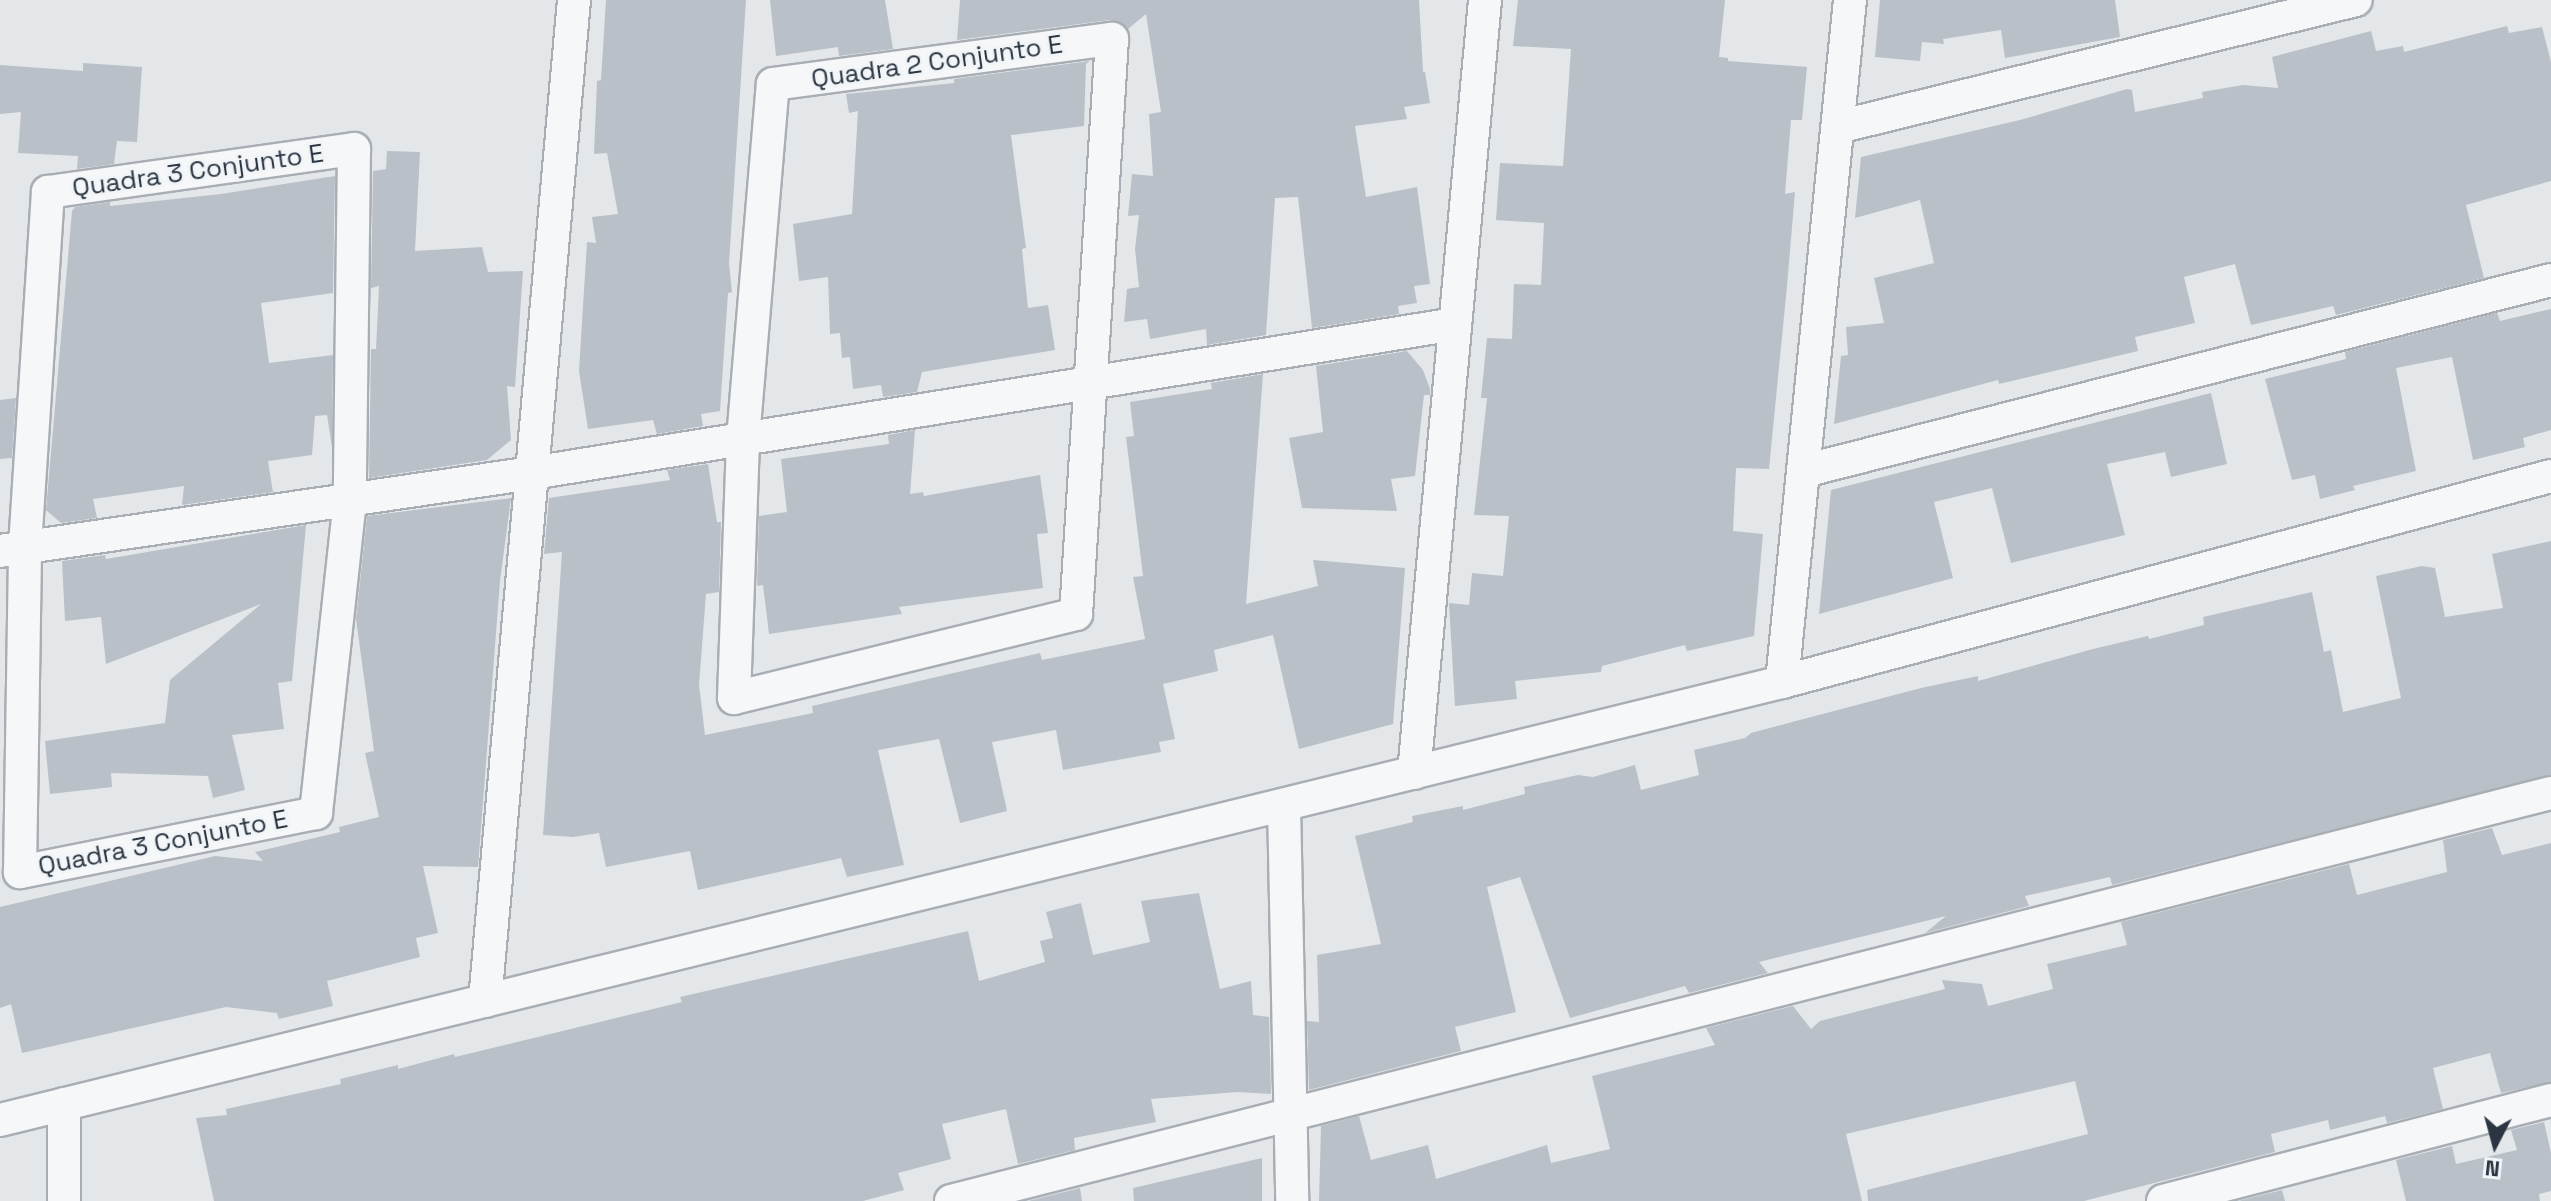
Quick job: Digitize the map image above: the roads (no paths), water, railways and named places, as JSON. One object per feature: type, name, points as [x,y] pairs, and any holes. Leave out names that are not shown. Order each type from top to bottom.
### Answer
[{"type":"street","points":[[485,1001],[574,0]]},
{"type":"street","points":[[1414,773],[1485,0]]},
{"type":"street","points":[[1782,682],[1850,0]]},
{"type":"street","points":[[1838,127],[2356,0]]},
{"type":"street","name":"Quadra 2 Conjunto E","points":[[1112,39],[1093,383],[1076,614],[734,698],[743,439],[773,84],[1112,39]]},
{"type":"street","name":"Quadra 3 Conjunto E","points":[[354,149],[350,500],[316,813],[20,872],[12,549],[48,192],[354,149]]},
{"type":"street","points":[[1804,471],[2551,280]]},
{"type":"street","points":[[12,549],[532,473],[1455,324]]},
{"type":"street","points":[[0,1120],[1782,682],[2551,476]]},
{"type":"street","points":[[951,1201],[2551,793]]},
{"type":"street","points":[[1284,805],[1292,1201]]},
{"type":"street","points":[[2163,1201],[2551,1100]]},
{"type":"street","points":[[64,1104],[64,1201]]}]
